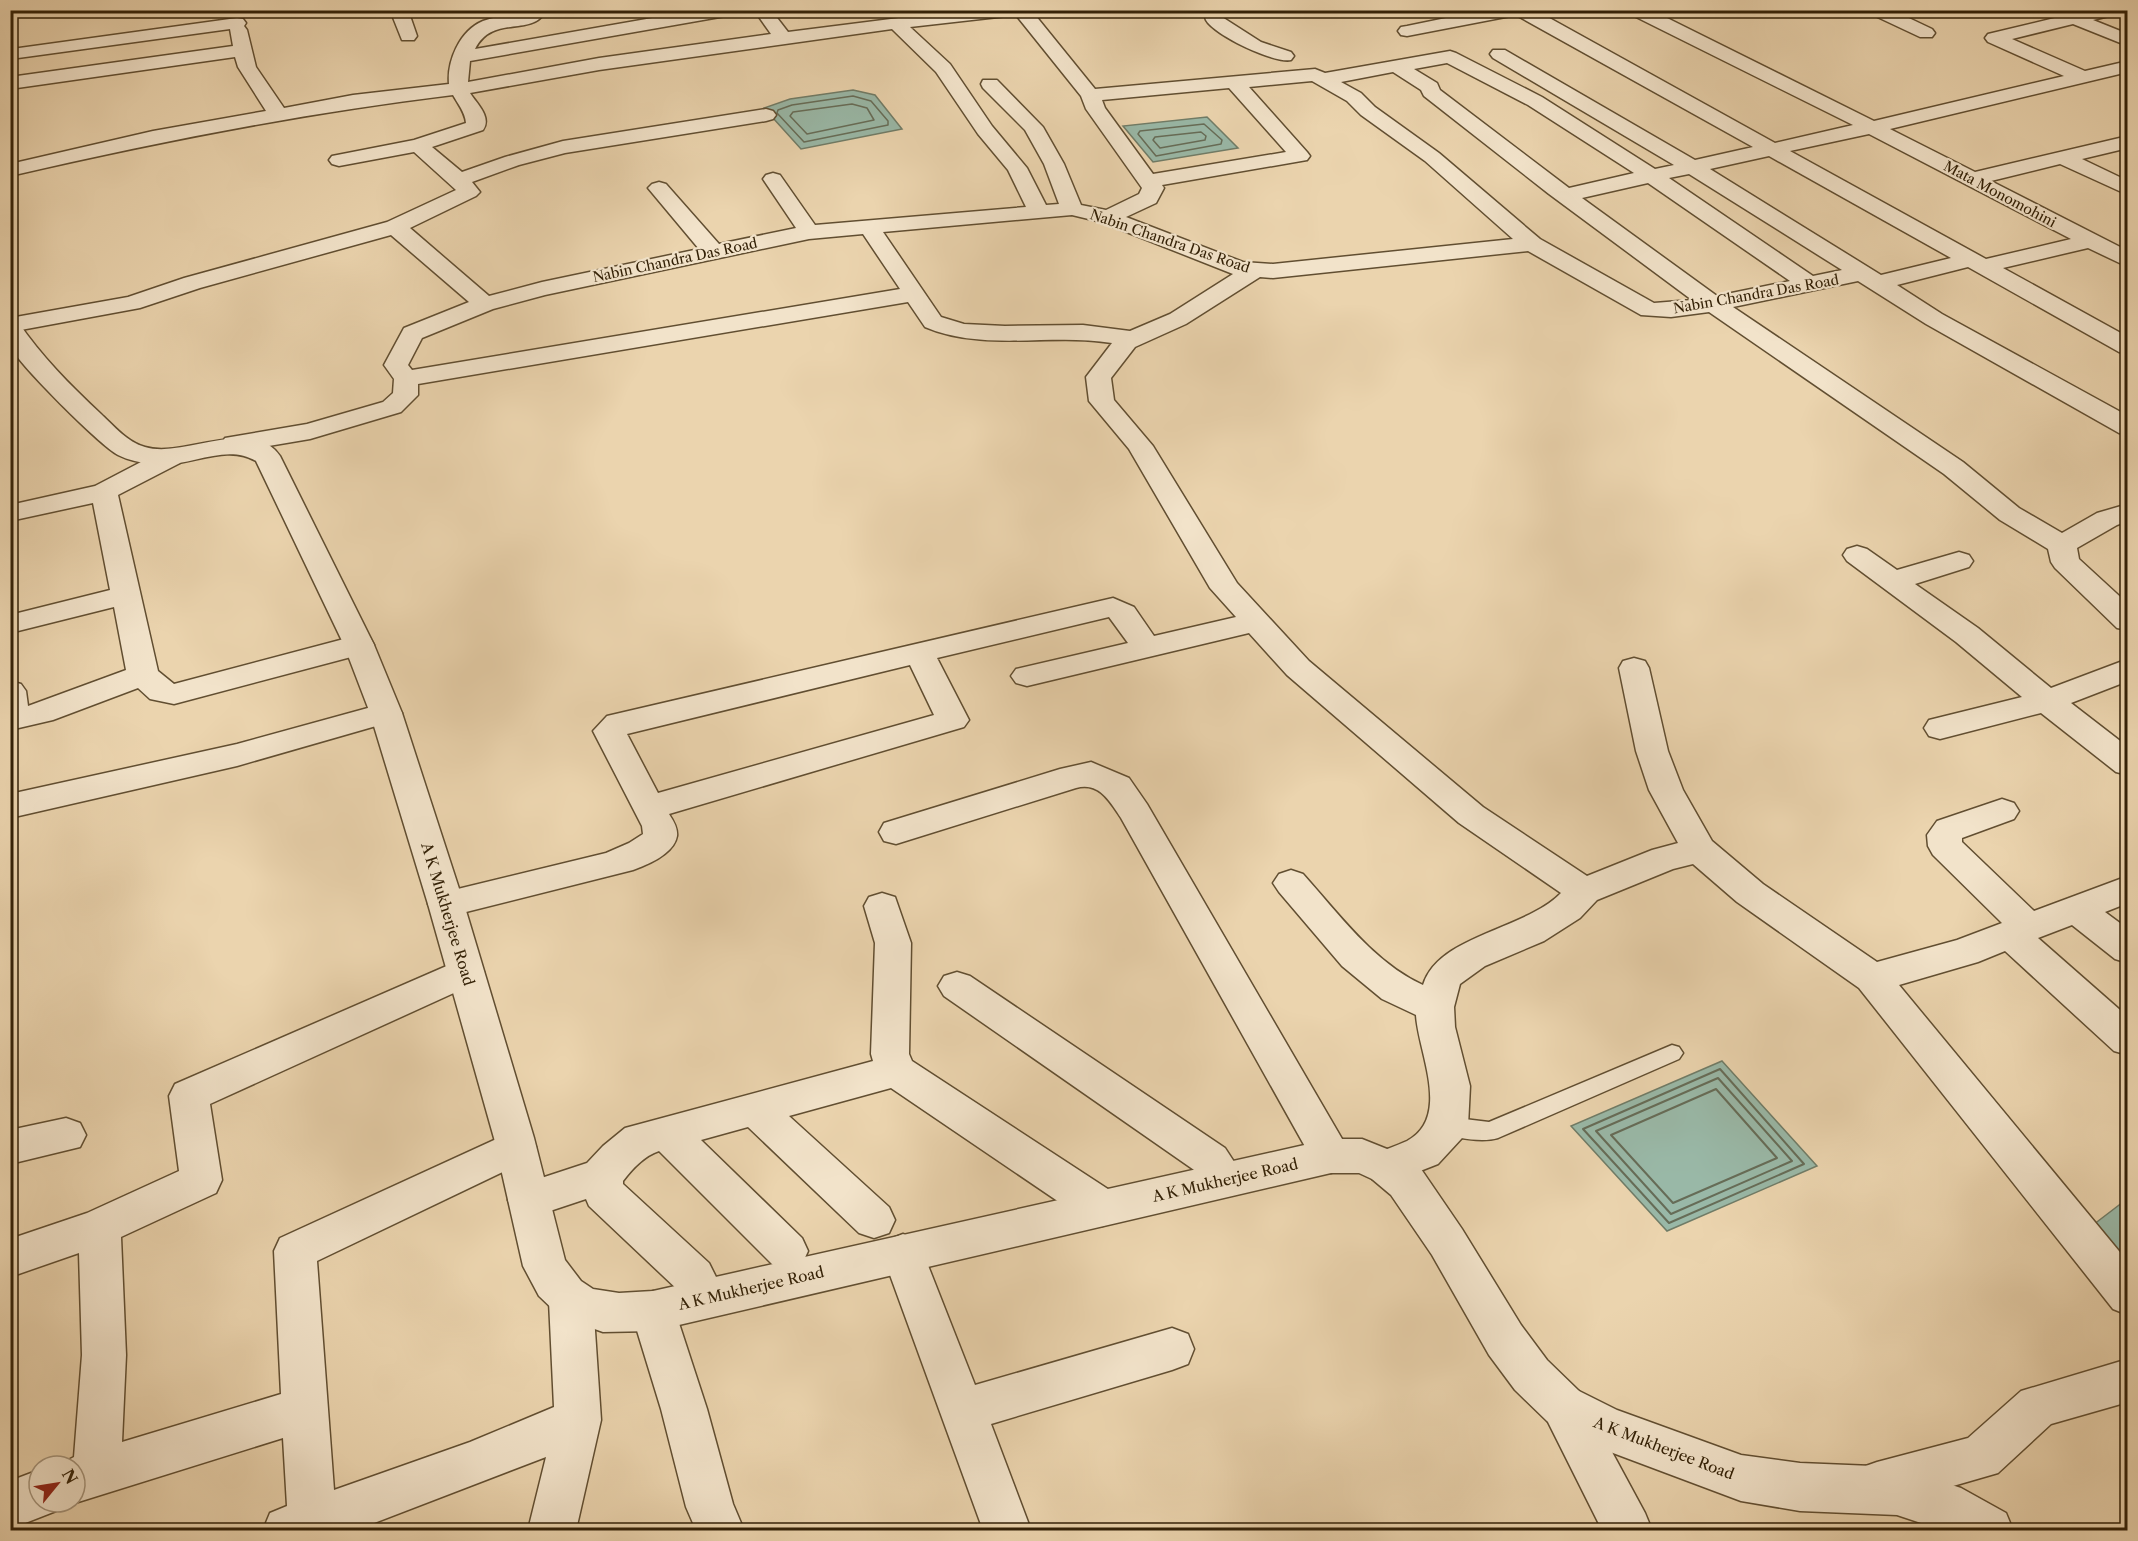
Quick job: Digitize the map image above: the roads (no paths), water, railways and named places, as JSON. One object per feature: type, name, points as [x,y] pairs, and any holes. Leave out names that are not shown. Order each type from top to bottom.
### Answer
[{"type":"street","points":[[399,10],[408,36]]},
{"type":"street","points":[[339,160],[417,145],[476,126],[475,114],[459,88],[460,57],[480,30],[488,25],[531,17],[535,14],[535,10]]},
{"type":"street","points":[[762,10],[784,39]]},
{"type":"street","points":[[838,10],[854,28]]},
{"type":"street","points":[[10,170],[153,137],[353,101],[459,88],[599,64],[854,28],[1013,10]]},
{"type":"street","points":[[1021,10],[1090,95],[1096,109],[1153,188],[1148,198],[1108,217]]},
{"type":"street","points":[[1212,10],[1214,19],[1255,46],[1284,56]]},
{"type":"street","points":[[1407,31],[1514,10]]},
{"type":"street","points":[[1521,10],[2127,347]]},
{"type":"street","name":"Mata Monomohini","points":[[1635,10],[1872,127],[2127,260]]},
{"type":"street","points":[[1877,10],[1926,33]]},
{"type":"street","points":[[2056,10],[2127,41]]},
{"type":"street","points":[[2081,76],[1994,38],[2111,10]]},
{"type":"street","points":[[460,57],[720,12]]},
{"type":"street","points":[[18,53],[237,17],[247,67],[278,114]]},
{"type":"street","points":[[896,23],[943,68],[985,130],[1017,168],[1039,212]]},
{"type":"street","points":[[1550,43],[1570,39]]},
{"type":"street","points":[[1461,62],[1530,48]]},
{"type":"street","points":[[10,83],[243,51]]},
{"type":"street","points":[[1499,54],[1691,166],[1934,319],[2127,427]]},
{"type":"street","points":[[1323,79],[1449,57],[1461,62],[1535,101],[1651,175],[1811,285]]},
{"type":"street","points":[[1396,66],[1423,81],[1430,87],[1431,92],[1511,155],[1713,304],[1954,468],[1993,503],[2062,545]]},
{"type":"street","points":[[1565,195],[1768,148],[1872,127],[2127,66]]},
{"type":"street","points":[[1090,95],[1315,75],[1354,97],[1368,111],[1432,158],[1532,244]]},
{"type":"street","points":[[1149,181],[1300,156],[1235,83]]},
{"type":"street","points":[[990,84],[1033,127],[1054,164],[1072,209]]},
{"type":"street","points":[[459,180],[532,154],[563,147],[766,115]]},
{"type":"street","points":[[1972,179],[2127,142]]},
{"type":"street","points":[[171,457],[135,453],[121,446],[79,407],[13,335],[394,227],[469,192],[459,180],[417,145]]},
{"type":"street","points":[[2061,157],[2127,189]]},
{"type":"street","points":[[1017,168],[1054,164]]},
{"type":"street","points":[[773,179],[809,232]]},
{"type":"street","points":[[658,188],[713,251]]},
{"type":"street","name":"Nabin Chandra Das Road","points":[[406,379],[396,365],[412,333],[485,304],[713,251],[809,232],[1072,209],[1108,217],[1229,265],[1254,271],[1273,271],[1532,244],[1650,310],[1671,310],[1811,285],[1975,264],[2090,241]]},
{"type":"street","points":[[394,227],[485,304]]},
{"type":"street","points":[[869,227],[933,322],[942,327],[971,332],[1084,332],[1133,339]]},
{"type":"street","points":[[1254,271],[1178,319],[1126,342],[1098,377],[1102,401],[1140,446],[1225,588],[1298,668],[1471,815],[1584,891]]},
{"type":"street","points":[[10,513],[104,492],[171,457],[310,431],[392,407],[405,395],[406,379],[914,294]]},
{"type":"street","name":"A K Mukherjee Road","points":[[234,444],[249,447],[267,456],[359,645],[386,714],[446,904],[516,1147],[545,1266],[557,1287],[571,1301],[604,1312],[653,1311],[1331,1156],[1362,1156],[1387,1167],[1406,1182],[1426,1210],[1505,1340],[1531,1375],[1563,1406],[1605,1428],[1741,1478],[1800,1487],[1897,1491],[1944,1506],[1989,1530]]},
{"type":"street","points":[[104,492],[143,675],[160,692],[174,694],[359,645]]},
{"type":"street","points":[[2062,545],[2107,519],[2127,512]]},
{"type":"street","points":[[2062,545],[2065,562],[2127,621]]},
{"type":"street","points":[[1857,555],[1967,635],[2127,764]]},
{"type":"street","points":[[1893,581],[1959,561]]},
{"type":"street","points":[[10,624],[125,595]]},
{"type":"street","points":[[446,904],[629,858],[651,847],[660,837],[659,826],[609,731],[618,724],[1113,607],[1123,613],[1147,648]]},
{"type":"street","points":[[1027,676],[1256,622]]},
{"type":"street","points":[[648,808],[953,720],[919,652]]},
{"type":"street","points":[[1634,668],[1652,751],[1665,790],[1699,850],[1750,893],[1872,978],[2127,1295]]},
{"type":"street","points":[[1940,728],[2047,701],[2127,669]]},
{"type":"street","points":[[12,710],[42,713],[143,675]]},
{"type":"street","points":[[10,806],[237,755],[386,714]]},
{"type":"street","points":[[896,832],[1091,773],[1117,786],[1135,812],[1331,1156]]},
{"type":"street","points":[[2002,811],[1949,830],[1944,835],[1945,846],[2019,931],[2127,1040]]},
{"type":"street","points":[[1387,1167],[1424,1152],[1448,1126],[1450,1086],[1436,1027],[1435,1007],[1444,976],[1472,956],[1531,931],[1567,909],[1584,891],[1664,859],[1699,850]]},
{"type":"street","points":[[1291,883],[1355,956],[1395,989],[1435,1007]]},
{"type":"street","points":[[1872,978],[1965,952],[2127,889]]},
{"type":"street","points":[[882,906],[893,943],[890,1054],[896,1071],[1102,1208]]},
{"type":"street","points":[[2076,909],[2127,949]]},
{"type":"street","points":[[10,1258],[99,1227],[201,1180],[189,1096],[465,972]]},
{"type":"street","points":[[957,986],[1211,1160],[1225,1180]]},
{"type":"street","points":[[529,1200],[602,1176],[617,1158],[639,1140],[896,1071]]},
{"type":"street","points":[[755,1109],[874,1220]]},
{"type":"street","points":[[667,1133],[787,1251]]},
{"type":"street","points":[[10,1147],[66,1134]]},
{"type":"street","points":[[516,1147],[296,1251],[305,1409],[300,1526],[440,1478],[578,1420]]},
{"type":"street","points":[[602,1176],[604,1193],[694,1277]]},
{"type":"street","points":[[87,1469],[104,1355],[99,1227]]},
{"type":"street","points":[[903,1253],[1007,1530]]},
{"type":"street","points":[[552,1530],[578,1420],[571,1301]]},
{"type":"street","points":[[653,1311],[684,1409],[710,1507],[720,1530]]},
{"type":"street","points":[[962,1411],[1172,1349]]},
{"type":"street","points":[[1854,1491],[1981,1457],[2037,1406],[2127,1380]]},
{"type":"street","points":[[1563,1406],[1628,1530]]},
{"type":"street","points":[[87,1476],[305,1409]]},
{"type":"street","points":[[10,1505],[27,1499]]},
{"type":"lane","points":[[1448,1126],[1490,1131],[1672,1053]]},
{"type":"water","points":[[94,10],[168,11],[93,17]]},
{"type":"water","points":[[853,90],[875,95],[902,129],[801,149],[764,108],[790,99]]},
{"type":"water","points":[[1207,117],[1238,148],[1153,162],[1123,126]]},
{"type":"water","points":[[1722,1061],[1817,1166],[1667,1231],[1571,1126]]},
{"type":"water","points":[[2127,1199],[2127,1269],[2089,1228]]}]
